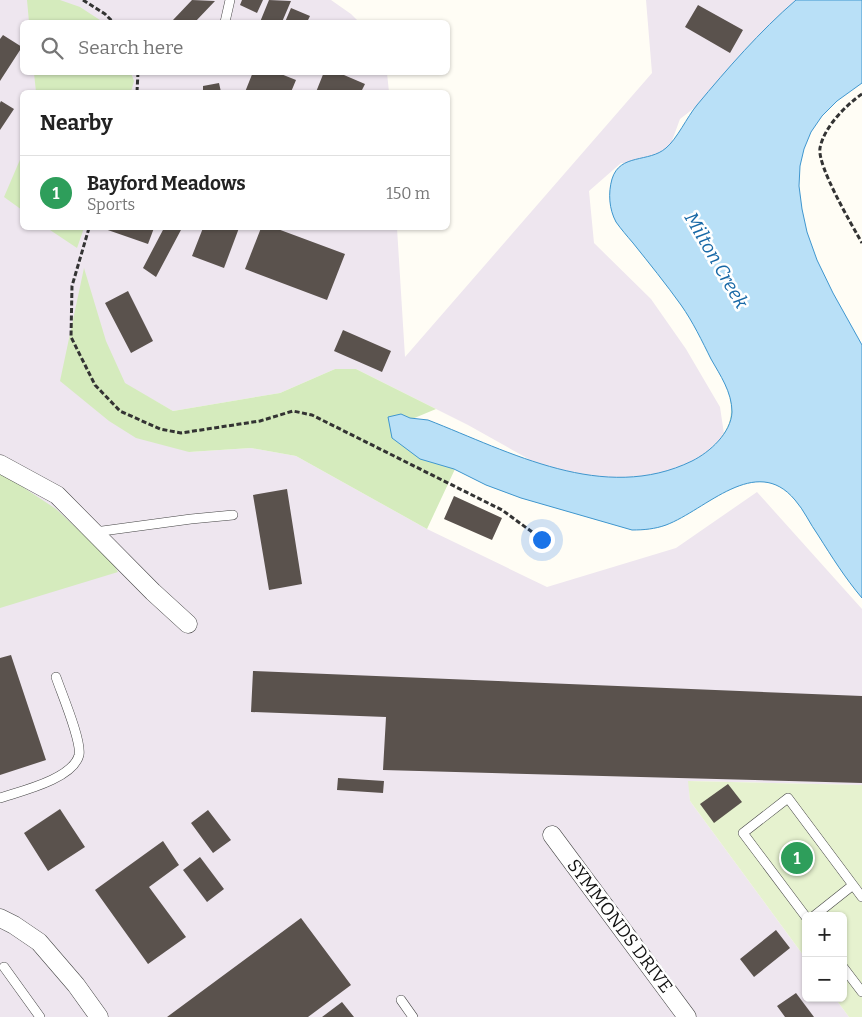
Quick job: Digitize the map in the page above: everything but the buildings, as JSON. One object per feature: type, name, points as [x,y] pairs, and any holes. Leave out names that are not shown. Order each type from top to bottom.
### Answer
[{"type":"street","points":[[0,464],[57,495],[153,592],[188,624]]},
{"type":"street","name":"SYMMONDS DRIVE","points":[[552,835],[687,1017]]},
{"type":"street","points":[[0,918],[39,942],[76,985],[99,1017]]},
{"type":"lane","points":[[225,20],[230,0]]},
{"type":"lane","points":[[95,532],[234,515]]},
{"type":"lane","points":[[0,798],[46,783],[59,776],[71,767],[79,754],[78,738],[56,677]]},
{"type":"lane","points":[[802,912],[743,832],[788,798],[862,897]]},
{"type":"lane","points":[[819,912],[853,885]]},
{"type":"lane","points":[[4,967],[40,1017]]},
{"type":"lane","points":[[847,972],[862,992]]},
{"type":"lane","points":[[401,1000],[413,1017]]},
{"type":"path","points":[[83,0],[106,14],[111,20]]},
{"type":"path","points":[[137,90],[138,75]]},
{"type":"path","points":[[862,94],[843,108],[828,129],[820,149],[826,173],[840,204],[862,243]]},
{"type":"path","points":[[88,230],[72,286],[71,337],[95,385],[120,411],[160,429],[181,433],[260,421],[293,411],[312,415],[502,510],[540,537]]},
{"type":"shaded area","points":[[0,0],[331,0],[351,14],[357,20],[20,20],[20,75],[387,75],[389,90],[20,90],[20,230],[397,230],[405,357],[652,73],[646,0],[816,0],[756,60],[680,119],[662,168],[621,163],[589,191],[594,243],[651,299],[686,349],[720,407],[724,434],[697,471],[666,492],[566,480],[468,425],[356,369],[335,369],[280,393],[173,411],[125,384],[189,452],[251,448],[296,456],[427,529],[547,587],[676,548],[757,492],[862,609],[862,785],[689,781],[690,801],[802,954],[802,1002],[838,1002],[849,1017],[0,1017]]},
{"type":"green space","points":[[27,0],[60,0],[80,7],[100,20],[29,20]]},
{"type":"green space","points":[[796,0],[862,0],[768,70],[862,598],[795,500],[780,487],[764,482],[748,483],[731,489],[666,525],[632,530],[521,498],[486,485],[455,469],[427,529],[296,456],[251,448],[189,452],[136,438],[109,421],[60,381],[84,268],[106,341],[125,383],[173,411],[280,393],[335,369],[356,369],[436,409],[412,419],[428,420],[491,446],[558,469],[591,475],[625,477],[659,473],[692,461],[712,447],[723,434],[730,419],[730,397],[722,377],[685,311],[616,222],[611,206],[612,179],[621,165],[652,156],[666,148],[678,134],[693,110],[720,78],[757,37]]},
{"type":"green space","points":[[34,75],[132,75],[134,81],[132,90],[36,90]]},
{"type":"green space","points":[[20,160],[20,209],[4,197]]},
{"type":"green space","points":[[50,230],[83,230],[77,248]]},
{"type":"green space","points":[[0,472],[56,509],[111,560],[118,572],[0,608]]},
{"type":"green space","points":[[688,781],[862,785],[862,1017],[849,1017],[838,1002],[847,1002],[847,912],[802,912],[802,954],[690,801]]},
{"type":"water","name":"Milton Creek","points":[[796,0],[862,0],[862,83],[837,101],[822,116],[811,132],[800,166],[799,186],[807,232],[817,260],[862,345],[862,598],[839,567],[798,504],[780,487],[764,482],[748,483],[731,489],[666,525],[632,530],[521,498],[486,485],[454,469],[420,459],[392,438],[388,417],[401,414],[410,418],[428,420],[524,458],[558,469],[591,475],[625,477],[659,473],[692,461],[718,441],[731,420],[732,412],[728,391],[685,311],[616,222],[611,206],[611,184],[616,171],[621,165],[652,156],[666,148],[678,134],[693,110],[720,78],[757,37]]},
{"type":"place","name":"Bayford Meadows","points":[[797,858]]}]
